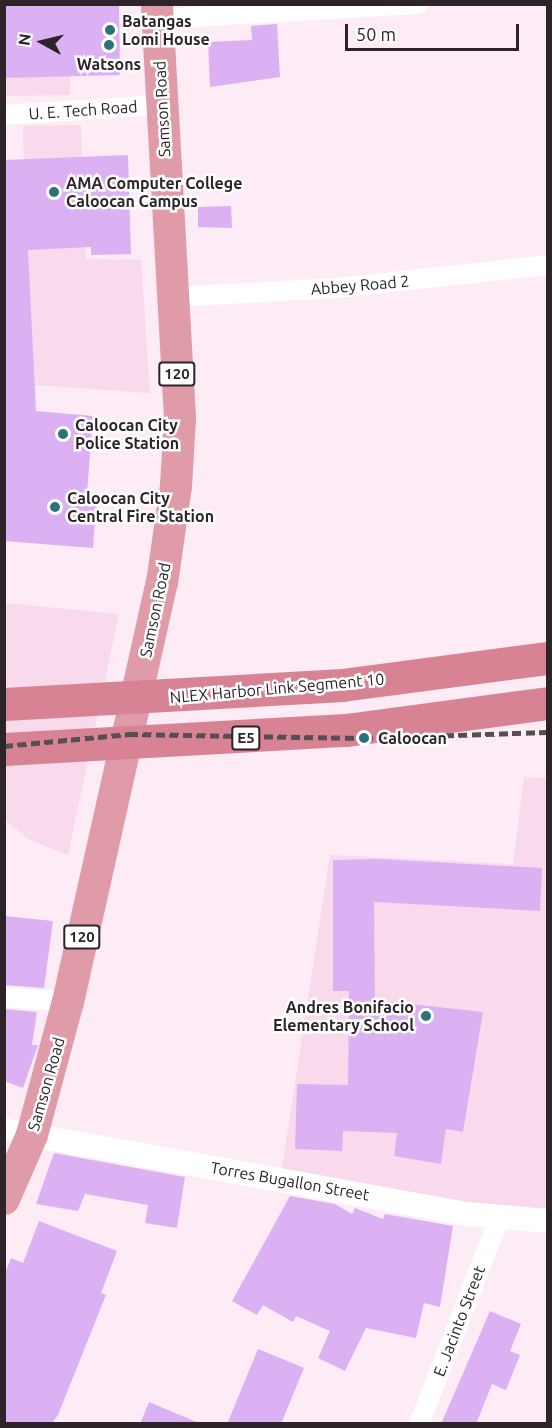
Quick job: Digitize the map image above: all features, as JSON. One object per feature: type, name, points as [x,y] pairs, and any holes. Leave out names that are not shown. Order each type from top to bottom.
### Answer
[{"type":"highway","name":"Samson Road","points":[[4,1199],[18,1131],[68,1002],[164,571],[180,418],[158,12]]},
{"type":"highway","name":"NLEX Harbor Link Segment 10","points":[[4,704],[319,687],[548,658]]},
{"type":"highway","name":"E5","points":[[4,749],[346,730],[548,703]]},
{"type":"street","points":[[158,12],[418,4]]},
{"type":"street","name":"U. E. Tech Road","points":[[4,115],[162,105]]},
{"type":"street","name":"Abbey Road 2","points":[[172,297],[337,288],[548,265]]},
{"type":"street","points":[[4,998],[68,1002]]},
{"type":"street","name":"Torres Bugallon Street","points":[[18,1131],[499,1219],[548,1221]]},
{"type":"street","name":"E. Jacinto Street","points":[[419,1424],[499,1219]]},
{"type":"shaded area","points":[[4,5],[70,5],[70,95],[5,96]]},
{"type":"shaded area","points":[[81,125],[86,259],[141,260],[150,393],[5,383],[26,257],[23,126]]},
{"type":"shaded area","points":[[4,603],[119,614],[68,855],[28,839],[5,820]]},
{"type":"shaded area","name":"Andres Bonifacio Elementary School","points":[[524,777],[547,778],[547,1211],[461,1202],[282,1168],[330,855],[513,864]]},
{"type":"building","points":[[4,4],[119,4],[120,75],[4,78]]},
{"type":"building","points":[[277,24],[280,77],[210,87],[208,42],[252,40],[251,26]]},
{"type":"building","points":[[128,155],[131,254],[91,255],[91,247],[28,250],[36,411],[93,416],[87,493],[97,494],[93,548],[4,541],[4,160]]},
{"type":"building","points":[[231,206],[232,228],[198,227],[198,207]]},
{"type":"building","points":[[379,859],[542,868],[540,911],[374,902],[375,1000],[483,1012],[463,1132],[446,1129],[441,1164],[394,1156],[397,1133],[343,1131],[342,1151],[295,1149],[297,1084],[348,1085],[349,991],[333,991],[333,860]]},
{"type":"building","points":[[4,916],[53,921],[44,988],[4,985]]},
{"type":"building","points":[[4,1009],[37,1012],[32,1045],[38,1045],[23,1088],[4,1081]]},
{"type":"building","points":[[54,1153],[185,1177],[177,1228],[145,1223],[148,1205],[85,1194],[78,1211],[36,1204]]},
{"type":"building","points":[[290,1196],[335,1204],[352,1214],[355,1208],[383,1219],[385,1214],[453,1226],[440,1307],[424,1303],[416,1338],[366,1328],[345,1371],[318,1358],[330,1331],[296,1316],[293,1322],[263,1305],[257,1315],[232,1301]]},
{"type":"building","points":[[39,1221],[117,1251],[101,1293],[106,1295],[58,1415],[51,1424],[4,1424],[4,1276],[11,1258],[23,1263]]},
{"type":"building","points":[[490,1311],[521,1324],[510,1351],[520,1355],[506,1390],[492,1384],[476,1424],[441,1424]]},
{"type":"building","points":[[258,1349],[304,1368],[281,1424],[227,1424]]},
{"type":"building","points":[[149,1402],[199,1423],[199,1424],[140,1424]]},
{"type":"railway","points":[[4,746],[129,734],[364,738],[548,732]]},
{"type":"place","name":"Batangas Lomi House","points":[[110,30]]},
{"type":"place","name":"Watsons","points":[[109,45]]},
{"type":"place","name":"AMA Computer College Caloocan Campus","points":[[54,192]]},
{"type":"place","name":"Caloocan City Police Station","points":[[63,434]]},
{"type":"place","name":"Caloocan City Central Fire Station","points":[[55,507]]},
{"type":"place","name":"Caloocan","points":[[364,738]]},
{"type":"place","name":"Andres Bonifacio Elementary School","points":[[426,1016]]}]
